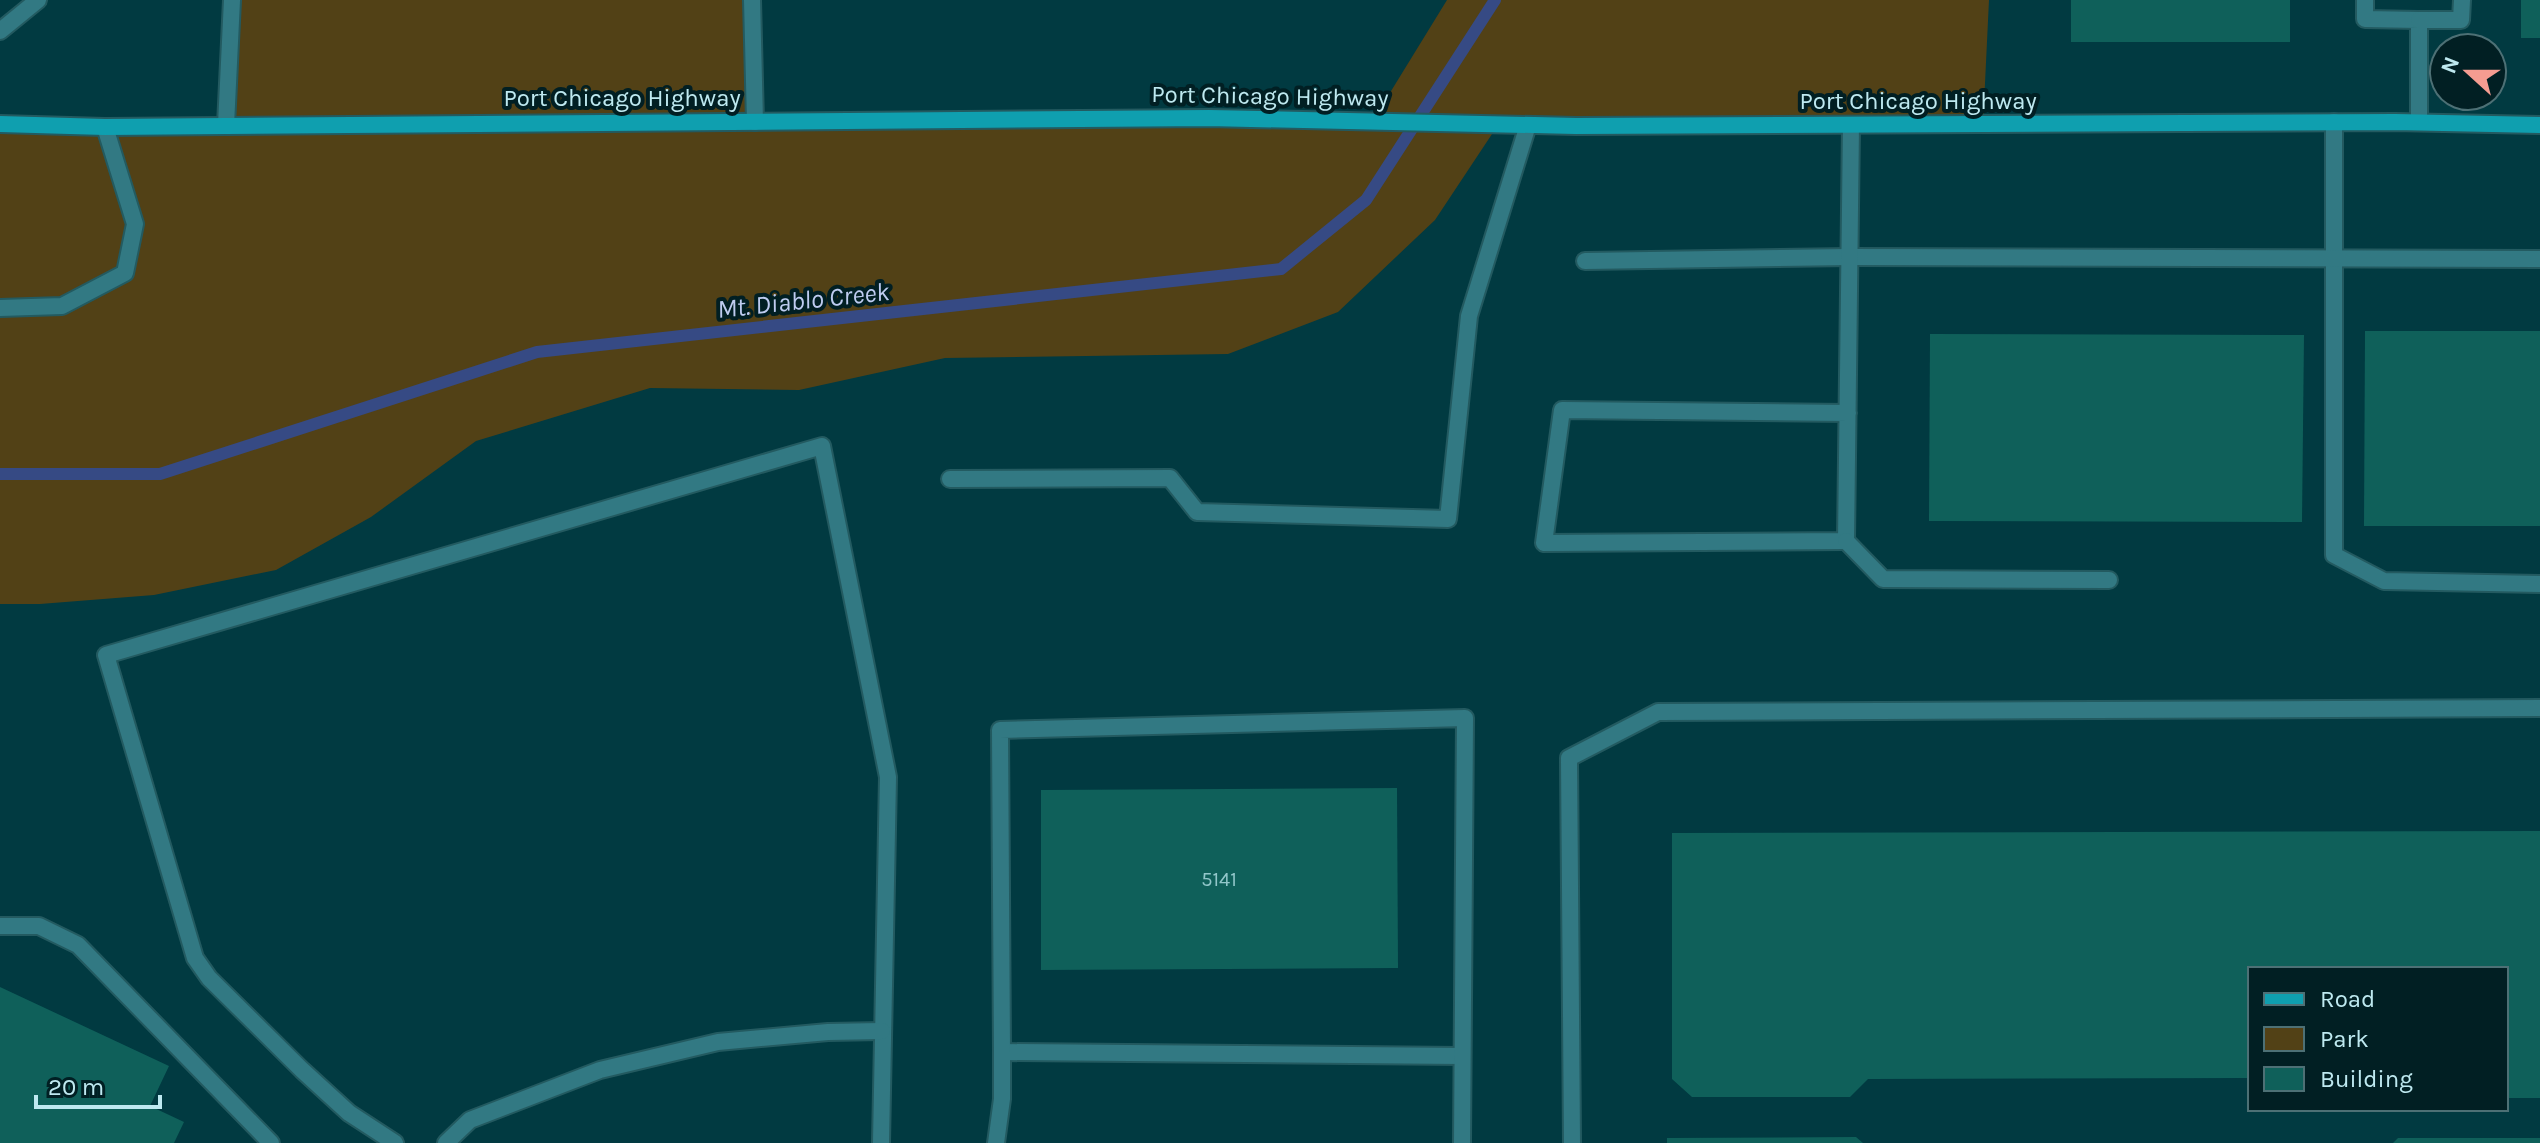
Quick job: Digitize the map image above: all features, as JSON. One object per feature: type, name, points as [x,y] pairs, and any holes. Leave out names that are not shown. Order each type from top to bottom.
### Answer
[{"type":"street","points":[[0,31],[38,0]]},
{"type":"street","points":[[226,125],[232,0]]},
{"type":"street","points":[[752,0],[755,122]]},
{"type":"street","points":[[2365,0],[2365,19],[2419,20],[2461,20],[2462,0]]},
{"type":"street","points":[[2419,20],[2419,122]]},
{"type":"street","name":"Port Chicago Highway","points":[[0,124],[105,127],[1193,118],[1576,126],[2334,122],[2540,125]]},
{"type":"street","points":[[2334,122],[2334,555],[2384,581],[2540,584]]},
{"type":"street","points":[[950,479],[1170,478],[1197,512],[1448,519],[1469,316],[1528,125]]},
{"type":"street","points":[[1851,125],[1846,541],[1883,579],[2109,580]]},
{"type":"street","points":[[0,308],[62,306],[125,273],[135,224],[105,127]]},
{"type":"street","points":[[1585,261],[1850,257],[2540,259]]},
{"type":"street","points":[[1846,541],[1544,543],[1562,410],[1848,413]]},
{"type":"street","points":[[395,1143],[349,1113],[302,1070],[209,978],[195,958],[106,655],[822,446],[888,777],[881,1143]]},
{"type":"street","points":[[1572,1143],[1569,758],[1658,712],[2540,708]]},
{"type":"street","points":[[996,1143],[1002,1099],[1000,730],[1465,718],[1462,1143]]},
{"type":"street","points":[[0,926],[39,926],[78,945],[271,1143]]},
{"type":"street","points":[[446,1143],[470,1120],[600,1070],[718,1042],[828,1032],[882,1031]]},
{"type":"street","points":[[1002,1052],[1462,1056]]},
{"type":"green space","points":[[232,0],[752,0],[755,121],[1372,122],[1447,0],[1989,0],[1983,125],[1498,125],[1435,220],[1338,312],[1228,354],[945,358],[799,390],[650,388],[476,441],[371,517],[276,570],[154,595],[0,604],[0,124],[226,125]]},
{"type":"building","points":[[2071,0],[2290,0],[2290,42],[2071,42]]},
{"type":"building","points":[[2521,0],[2540,0],[2540,38],[2521,38]]},
{"type":"building","points":[[2365,331],[2540,331],[2540,526],[2364,526]]},
{"type":"building","points":[[1930,334],[2304,335],[2302,522],[1929,521]]},
{"type":"building","points":[[1397,788],[1398,968],[1041,970],[1041,790]]},
{"type":"building","points":[[2540,831],[2540,1098],[2508,1098],[2508,967],[2248,967],[2248,1078],[1868,1079],[1850,1097],[1692,1097],[1672,1079],[1672,833]]},
{"type":"building","points":[[0,987],[169,1066],[150,1106],[184,1122],[174,1143],[0,1143]]},
{"type":"building","points":[[1856,1137],[1863,1143],[1667,1143],[1667,1138]]},
{"type":"building","points":[[2398,1138],[2540,1138],[2540,1143],[2393,1143]]},
{"type":"waterway","name":"Mt. Diablo Creek","points":[[0,474],[160,474],[537,352],[1281,269],[1366,200],[1495,0]]}]
